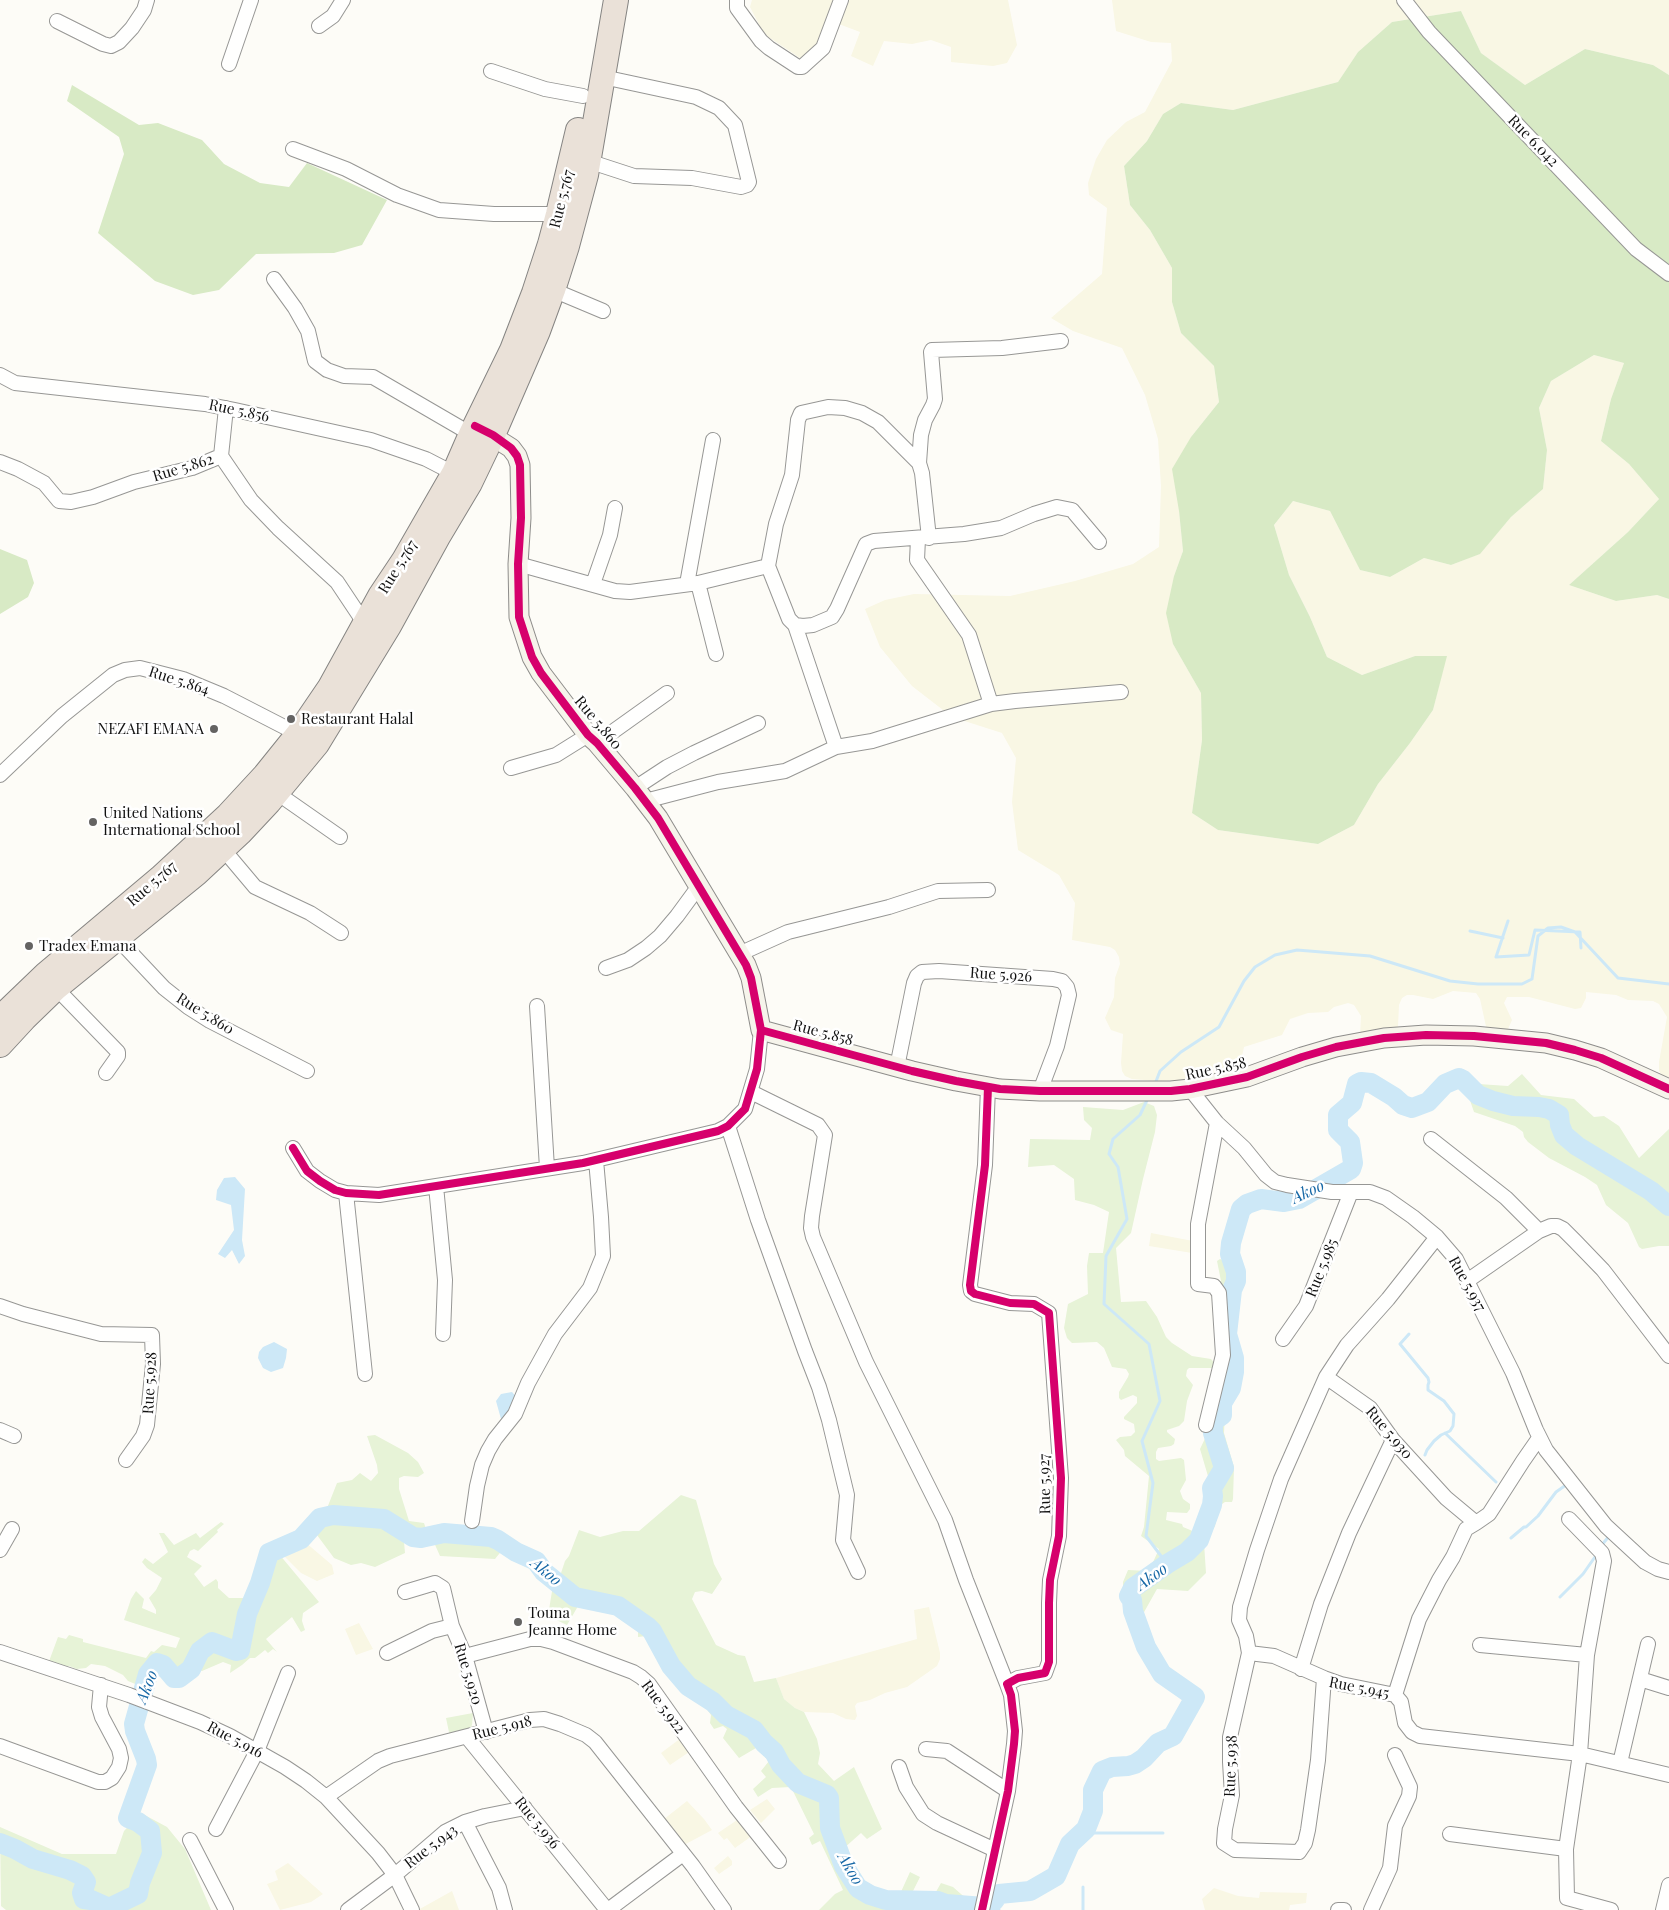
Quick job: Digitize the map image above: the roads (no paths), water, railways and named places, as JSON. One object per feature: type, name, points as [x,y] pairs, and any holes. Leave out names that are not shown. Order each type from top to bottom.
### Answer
[{"type":"highway","name":"Rue 5.767","points":[[480,432],[534,293],[558,214],[575,146],[600,0]]},
{"type":"highway","points":[[0,1045],[56,988],[196,874],[277,793],[317,744],[389,626],[439,535],[480,432],[538,331],[553,290],[567,246],[588,161],[616,0]]},
{"type":"highway","name":"Rue 5.767","points":[[0,1018],[46,974],[160,878],[228,815],[265,775],[298,734],[330,687],[380,596],[462,478]]},
{"type":"street","points":[[58,21],[103,44],[111,46],[119,42],[132,28],[148,0]]},
{"type":"street","points":[[229,64],[251,0]]},
{"type":"street","points":[[319,26],[333,16],[342,0]]},
{"type":"street","points":[[737,0],[737,8],[761,41],[798,67],[802,67],[822,48],[841,0]]},
{"type":"street","name":"Rue 6.042","points":[[1404,0],[1429,32],[1636,249],[1669,274]]},
{"type":"street","points":[[491,71],[545,89],[583,96]]},
{"type":"street","points":[[588,161],[634,176],[692,178],[741,187],[748,182],[735,125],[719,108],[696,97],[603,77]]},
{"type":"street","points":[[292,149],[346,170],[396,195],[439,210],[494,214],[558,214]]},
{"type":"street","points":[[274,279],[295,308],[308,331],[315,361],[327,370],[344,376],[373,377],[480,432]]},
{"type":"street","points":[[553,290],[603,311]]},
{"type":"street","points":[[918,463],[921,435],[934,399],[932,350],[1002,348],[1061,341]]},
{"type":"street","name":"Rue 5.856","points":[[0,376],[15,383],[205,404],[371,440],[426,459],[462,478]]},
{"type":"street","points":[[836,747],[795,625],[789,619],[768,566],[776,524],[792,475],[798,420],[801,413],[828,407],[845,408],[862,413],[878,422],[918,463],[922,473],[923,538],[918,560],[969,635],[991,704]]},
{"type":"street","points":[[221,456],[226,408]]},
{"type":"street","name":"Rue 5.860","points":[[480,432],[511,448],[517,456],[520,465],[522,518],[518,564],[519,616],[532,658],[541,673],[658,818],[739,954],[751,978],[761,1030]]},
{"type":"street","points":[[713,440],[692,583],[716,654]]},
{"type":"street","name":"Rue 5.862","points":[[0,462],[44,483],[58,501],[71,502],[93,497],[134,482],[192,468],[221,456],[251,500],[278,528],[337,582],[366,624]]},
{"type":"street","points":[[795,625],[813,624],[832,618],[866,544],[874,541],[964,534],[1001,528],[1034,514],[1057,507],[1072,510],[1099,542]]},
{"type":"street","points":[[593,584],[610,535],[616,508]]},
{"type":"street","points":[[518,564],[615,591],[630,592],[692,583],[768,566]]},
{"type":"street","name":"Rue 5.864","points":[[0,775],[62,716],[113,675],[125,670],[140,668],[183,679],[216,693],[298,734]]},
{"type":"street","points":[[640,795],[785,771],[836,747],[872,741],[991,704],[1015,700],[1121,692]]},
{"type":"street","points":[[511,768],[556,755],[593,739],[668,693]]},
{"type":"street","points":[[640,795],[667,767],[758,723]]},
{"type":"street","points":[[277,793],[340,837]]},
{"type":"street","points":[[223,849],[255,887],[310,913],[341,933]]},
{"type":"street","points":[[606,968],[628,960],[646,948],[677,916],[699,886]]},
{"type":"street","points":[[739,954],[788,932],[889,907],[938,890],[988,890]]},
{"type":"street","name":"Rue 5.860","points":[[117,938],[164,988],[188,1007],[210,1021],[307,1071]]},
{"type":"street","name":"Rue 5.926","points":[[897,1067],[914,983],[922,972],[1053,979],[1062,981],[1067,986],[1068,995],[1057,1046],[1040,1091]]},
{"type":"street","points":[[56,988],[118,1052],[118,1056],[106,1073]]},
{"type":"street","points":[[537,1006],[548,1168]]},
{"type":"street","points":[[293,1148],[307,1170],[335,1190],[346,1193],[379,1195],[596,1160],[718,1131],[728,1126],[744,1109],[757,1069],[761,1030]]},
{"type":"street","name":"Rue 5.858","points":[[761,1030],[897,1067],[988,1087],[1040,1091],[1190,1090],[1247,1077],[1336,1047],[1384,1038],[1426,1035],[1474,1036],[1546,1043],[1601,1058],[1669,1089]]},
{"type":"street","name":"Rue 5.927","points":[[988,1087],[985,1164],[970,1285],[971,1291],[975,1294],[1010,1303],[1034,1304],[1049,1313],[1061,1478],[1059,1536],[1050,1580],[1048,1668],[1045,1672],[1018,1678],[1007,1684]]},
{"type":"street","name":"Rue 5.937","points":[[1190,1090],[1218,1123],[1244,1148],[1266,1175],[1275,1182],[1332,1192],[1370,1192],[1386,1198],[1414,1217],[1436,1237],[1456,1260],[1467,1281],[1513,1373],[1546,1450],[1606,1526],[1645,1562],[1669,1572]]},
{"type":"street","points":[[751,1092],[818,1125],[825,1135],[812,1216],[811,1228],[813,1237],[866,1362],[946,1520],[966,1580],[1011,1695],[1014,1731],[1008,1791],[982,1910]]},
{"type":"street","points":[[1206,1425],[1223,1355],[1219,1294],[1214,1286],[1198,1284],[1198,1224],[1218,1123]]},
{"type":"street","points":[[728,1126],[758,1220],[829,1420],[847,1495],[843,1540],[858,1572]]},
{"type":"street","points":[[1430,1139],[1506,1198],[1538,1231]]},
{"type":"street","points":[[472,1521],[477,1486],[488,1450],[494,1439],[515,1414],[528,1382],[555,1334],[590,1288],[603,1256],[596,1160]]},
{"type":"street","points":[[436,1186],[445,1272],[443,1334]]},
{"type":"street","name":"Rue 5.985","points":[[1282,1339],[1306,1306],[1351,1192]]},
{"type":"street","points":[[346,1193],[365,1374]]},
{"type":"street","points":[[1467,1281],[1538,1231],[1551,1226],[1557,1226],[1576,1241],[1603,1270],[1669,1356]]},
{"type":"street","points":[[1324,1678],[1274,1656],[1249,1652],[1246,1636],[1239,1620],[1240,1607],[1281,1480],[1326,1377],[1347,1345],[1388,1299],[1436,1237]]},
{"type":"street","name":"Rue 5.928","points":[[0,1306],[23,1314],[101,1334],[152,1335],[153,1364],[147,1425],[143,1436],[126,1460]]},
{"type":"street","name":"Rue 5.930","points":[[1326,1377],[1370,1408],[1393,1440],[1446,1498],[1476,1523]]},
{"type":"street","points":[[0,1430],[14,1436]]},
{"type":"street","points":[[1476,1523],[1489,1514],[1540,1438]]},
{"type":"street","points":[[1301,1669],[1321,1604],[1349,1533],[1393,1440]]},
{"type":"street","points":[[1569,1519],[1602,1553],[1604,1560],[1587,1655],[1580,1754],[1566,1849],[1568,1898],[1612,1910]]},
{"type":"street","name":"Rue 5.945","points":[[1305,1843],[1318,1760],[1324,1678],[1341,1684],[1395,1695],[1419,1619],[1466,1529],[1476,1523]]},
{"type":"street","points":[[0,1550],[12,1528]]},
{"type":"street","points":[[405,1592],[436,1583],[443,1588],[452,1626]]},
{"type":"street","name":"Rue 5.920","points":[[387,1653],[432,1631],[452,1626],[464,1656],[486,1732]]},
{"type":"street","name":"Rue 5.922","points":[[464,1656],[530,1639],[541,1640],[553,1642],[633,1672],[641,1677],[648,1684],[736,1807],[779,1861]]},
{"type":"street","points":[[1620,1763],[1648,1644]]},
{"type":"street","points":[[1480,1645],[1587,1655]]},
{"type":"street","name":"Rue 5.916","points":[[0,1652],[129,1695],[200,1722],[257,1751],[306,1781],[326,1797],[378,1853],[395,1875],[412,1910]]},
{"type":"street","name":"Rue 5.938","points":[[1249,1652],[1230,1737],[1232,1795],[1224,1843],[1235,1850],[1299,1852],[1305,1843]]},
{"type":"street","points":[[216,1829],[257,1751],[288,1673]]},
{"type":"street","points":[[1640,1679],[1669,1688]]},
{"type":"street","points":[[0,1746],[98,1782],[105,1782],[112,1778],[119,1767],[121,1758],[119,1749],[102,1717],[99,1707],[100,1685]]},
{"type":"street","points":[[1395,1695],[1401,1702],[1405,1723],[1412,1732],[1420,1736],[1580,1754],[1669,1775]]},
{"type":"street","name":"Rue 5.918","points":[[326,1797],[378,1761],[390,1756],[530,1720],[544,1719],[586,1735],[595,1742],[684,1854],[724,1910]]},
{"type":"street","name":"Rue 5.936","points":[[467,1737],[607,1910]]},
{"type":"street","points":[[926,1749],[947,1751],[1008,1791]]},
{"type":"street","points":[[1371,1910],[1390,1868],[1395,1826],[1409,1796],[1410,1787],[1395,1755]]},
{"type":"street","points":[[899,1767],[906,1788],[923,1814],[937,1823],[995,1850]]},
{"type":"street","name":"Rue 5.943","points":[[348,1910],[395,1875],[445,1832],[465,1822],[485,1816],[525,1808]]},
{"type":"street","points":[[465,1822],[499,1888],[505,1910]]},
{"type":"street","points":[[1450,1834],[1566,1849]]},
{"type":"street","points":[[190,1840],[226,1910]]},
{"type":"street","points":[[607,1910],[684,1854]]},
{"type":"street","points":[[1663,1910],[1669,1886]]},
{"type":"street","points":[[1338,1910],[1344,1910]]},
{"type":"water","points":[[235,1177],[245,1189],[242,1240],[245,1256],[239,1264],[232,1250],[225,1258],[218,1254],[234,1230],[231,1205],[216,1200],[217,1190],[224,1178]]},
{"type":"water","points":[[274,1342],[287,1349],[283,1368],[271,1372],[263,1368],[258,1358],[259,1352],[263,1347]]},
{"type":"water","points":[[512,1392],[519,1400],[511,1415],[501,1419],[496,1401],[501,1394]]},
{"type":"waterway","points":[[1508,921],[1496,957],[1529,955],[1535,930],[1580,932],[1581,948]]},
{"type":"waterway","name":"Akoo","points":[[1155,1084],[1160,1071],[1181,1052],[1219,1027],[1244,981],[1255,967],[1275,955],[1297,950],[1370,956],[1450,981],[1478,984],[1522,984],[1532,979],[1538,936],[1548,928],[1561,927],[1575,932],[1618,978],[1669,984]]},
{"type":"waterway","points":[[1470,931],[1503,938]]},
{"type":"waterway","name":"Akoo","points":[[0,1843],[33,1859],[70,1870],[82,1876],[86,1882],[82,1893],[84,1899],[109,1908],[138,1894],[140,1883],[152,1853],[150,1831],[138,1822],[128,1818],[147,1765],[134,1724],[148,1674],[157,1663],[163,1665],[174,1678],[179,1678],[191,1669],[200,1651],[212,1642],[236,1651],[240,1650],[247,1614],[260,1583],[269,1553],[301,1539],[320,1518],[333,1515],[384,1519],[413,1537],[421,1538],[444,1533],[491,1537],[536,1561],[544,1572],[575,1597],[618,1606],[648,1627],[671,1666],[688,1686],[713,1702],[726,1715],[754,1730],[774,1752],[781,1765],[798,1783],[827,1795],[829,1798],[830,1828],[844,1866],[858,1888],[870,1895],[886,1900],[938,1901],[946,1904],[984,1907],[994,1901],[999,1894],[1030,1891],[1056,1876],[1070,1844],[1086,1829],[1093,1811],[1093,1790],[1102,1771],[1112,1767],[1135,1764],[1144,1758],[1158,1743],[1173,1736],[1195,1697],[1162,1674],[1146,1647],[1133,1611],[1132,1600],[1129,1596],[1133,1588],[1187,1552],[1199,1540],[1212,1505],[1212,1488],[1224,1468],[1213,1433],[1213,1425],[1215,1420],[1222,1415],[1222,1403],[1231,1388],[1234,1372],[1234,1358],[1227,1334],[1232,1290],[1236,1281],[1236,1272],[1230,1254],[1231,1243],[1241,1209],[1247,1204],[1261,1199],[1284,1202],[1299,1199],[1351,1169],[1353,1163],[1350,1142],[1338,1130],[1338,1115],[1352,1103],[1357,1084],[1361,1082],[1371,1083],[1403,1105],[1412,1108],[1428,1102],[1445,1084],[1459,1078],[1478,1095],[1493,1101],[1513,1106],[1549,1109],[1559,1115],[1564,1135],[1577,1146],[1651,1191],[1669,1206]]},
{"type":"waterway","points":[[1148,1098],[1140,1115],[1113,1139],[1109,1154],[1118,1167],[1127,1219],[1106,1256],[1104,1304],[1149,1344],[1160,1401],[1142,1441],[1153,1483],[1146,1536],[1167,1564]]},
{"type":"waterway","points":[[1409,1334],[1400,1344],[1428,1378],[1428,1390],[1444,1401],[1454,1414],[1453,1426],[1450,1431],[1434,1441],[1425,1455]]},
{"type":"waterway","points":[[1445,1433],[1496,1482]]},
{"type":"waterway","points":[[1511,1538],[1538,1516],[1556,1492],[1566,1485]]},
{"type":"waterway","points":[[1601,1546],[1610,1535]]},
{"type":"waterway","points":[[1560,1597],[1583,1574],[1597,1554]]},
{"type":"waterway","points":[[1082,1833],[1163,1833]]},
{"type":"waterway","points":[[1083,1887],[1083,1910]]},
{"type":"waterway","points":[[994,1901],[999,1910]]},
{"type":"place","name":"Restaurant Halal","points":[[291,719]]},
{"type":"place","name":"NEZAFI EMANA","points":[[214,729]]},
{"type":"place","name":"United Nations International School","points":[[93,822]]},
{"type":"place","name":"Tradex Emana","points":[[29,946]]},
{"type":"place","name":"Touna Jeanne Home","points":[[518,1622]]}]
